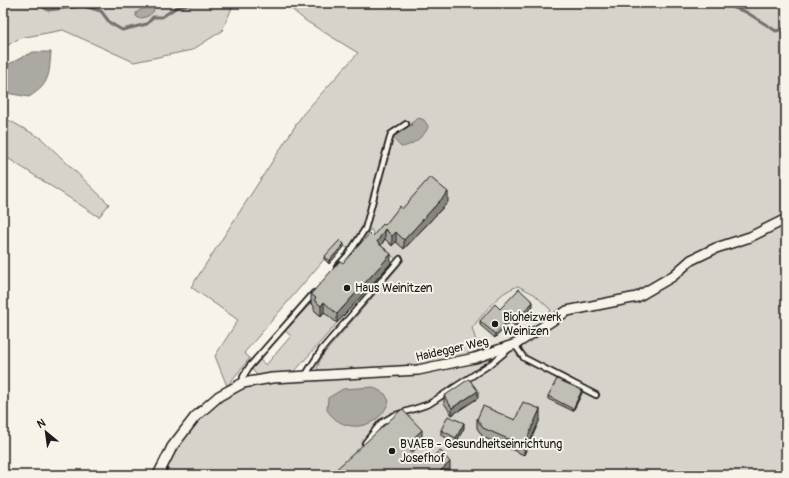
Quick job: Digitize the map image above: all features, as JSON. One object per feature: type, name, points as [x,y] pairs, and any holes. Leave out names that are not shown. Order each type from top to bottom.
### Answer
[{"type":"street","name":"Haidegger Weg","points":[[158,475],[172,447],[195,417],[219,396],[243,383],[272,378],[418,370],[475,358],[516,344],[567,311],[637,297],[673,276],[691,260],[716,248],[750,237],[786,219]]},
{"type":"lane","points":[[332,272],[348,255],[365,229],[391,134],[406,124]]},
{"type":"lane","points":[[305,376],[322,350],[400,259]]},
{"type":"lane","points":[[243,383],[243,377],[249,367],[318,289]]},
{"type":"lane","points":[[362,448],[381,423],[393,416],[429,404],[492,363],[516,344],[518,350],[524,358],[596,394]]},
{"type":"shaded area","points":[[3,3],[234,3],[222,31],[192,50],[134,62],[63,30],[20,38],[3,48]]},
{"type":"shaded area","points":[[284,3],[786,3],[786,475],[158,475],[195,417],[243,383],[418,370],[516,344],[540,328],[551,310],[534,294],[518,286],[504,293],[498,298],[472,328],[479,350],[461,357],[422,366],[320,373],[317,368],[322,356],[401,264],[376,241],[371,229],[352,251],[344,246],[333,249],[244,353],[250,358],[227,386],[215,356],[238,320],[191,287],[303,114],[358,53],[306,21]]},
{"type":"shaded area","points":[[152,7],[154,11],[148,16],[139,19],[136,16],[136,13],[143,8]]},
{"type":"shaded area","points":[[33,52],[51,52],[49,73],[45,83],[29,97],[6,93],[3,87],[3,67]]},
{"type":"shaded area","points":[[3,117],[41,138],[109,204],[99,217],[6,157],[3,158]]},
{"type":"shaded area","points":[[419,118],[424,120],[428,126],[425,133],[418,140],[401,147],[392,135],[409,125],[412,126],[411,123]]},
{"type":"shaded area","points":[[518,286],[534,294],[551,309],[543,323],[506,343],[479,350],[472,328],[497,297],[508,289]]},
{"type":"shaded area","points":[[311,303],[316,307],[314,310],[321,316],[324,312],[337,323],[296,370],[289,373],[258,377],[252,369],[260,360],[266,365],[291,336],[285,331]]},
{"type":"shaded area","points":[[373,387],[385,394],[389,401],[378,418],[370,423],[361,426],[343,424],[334,418],[327,410],[328,398],[343,389]]},
{"type":"building","points":[[430,177],[448,192],[404,240],[396,232],[392,236],[385,229],[377,242],[391,254],[337,314],[324,302],[321,306],[314,300],[316,298],[311,294],[340,261],[343,263],[369,234],[372,237],[383,224],[385,225],[400,206],[402,209]]},
{"type":"building","points":[[340,240],[344,244],[329,261],[324,257]]},
{"type":"building","points":[[519,289],[533,302],[515,322],[510,318],[495,334],[480,321],[495,304],[500,309]]},
{"type":"building","points":[[469,379],[478,391],[452,408],[444,396]]},
{"type":"building","points":[[557,379],[582,390],[573,409],[548,396]]},
{"type":"building","points":[[523,402],[540,409],[524,446],[483,428],[477,419],[483,406],[515,420]]},
{"type":"building","points":[[402,409],[422,430],[406,445],[424,465],[440,450],[450,462],[436,475],[330,475]]},
{"type":"building","points":[[448,416],[464,423],[456,438],[441,430]]},
{"type":"waterway","points":[[37,3],[48,10],[83,6],[101,11],[110,23],[122,30],[147,24],[153,17],[162,17],[177,7],[197,3]]},
{"type":"waterway","points":[[721,3],[746,12],[776,31],[786,28]]},
{"type":"place","name":"Haus Weinitzen","points":[[347,288]]},
{"type":"place","name":"Bioheizwerk Weinizen","points":[[495,324]]},
{"type":"place","name":"BVAEB - Gesundheitseinrichtung Josefhof","points":[[392,451]]}]
